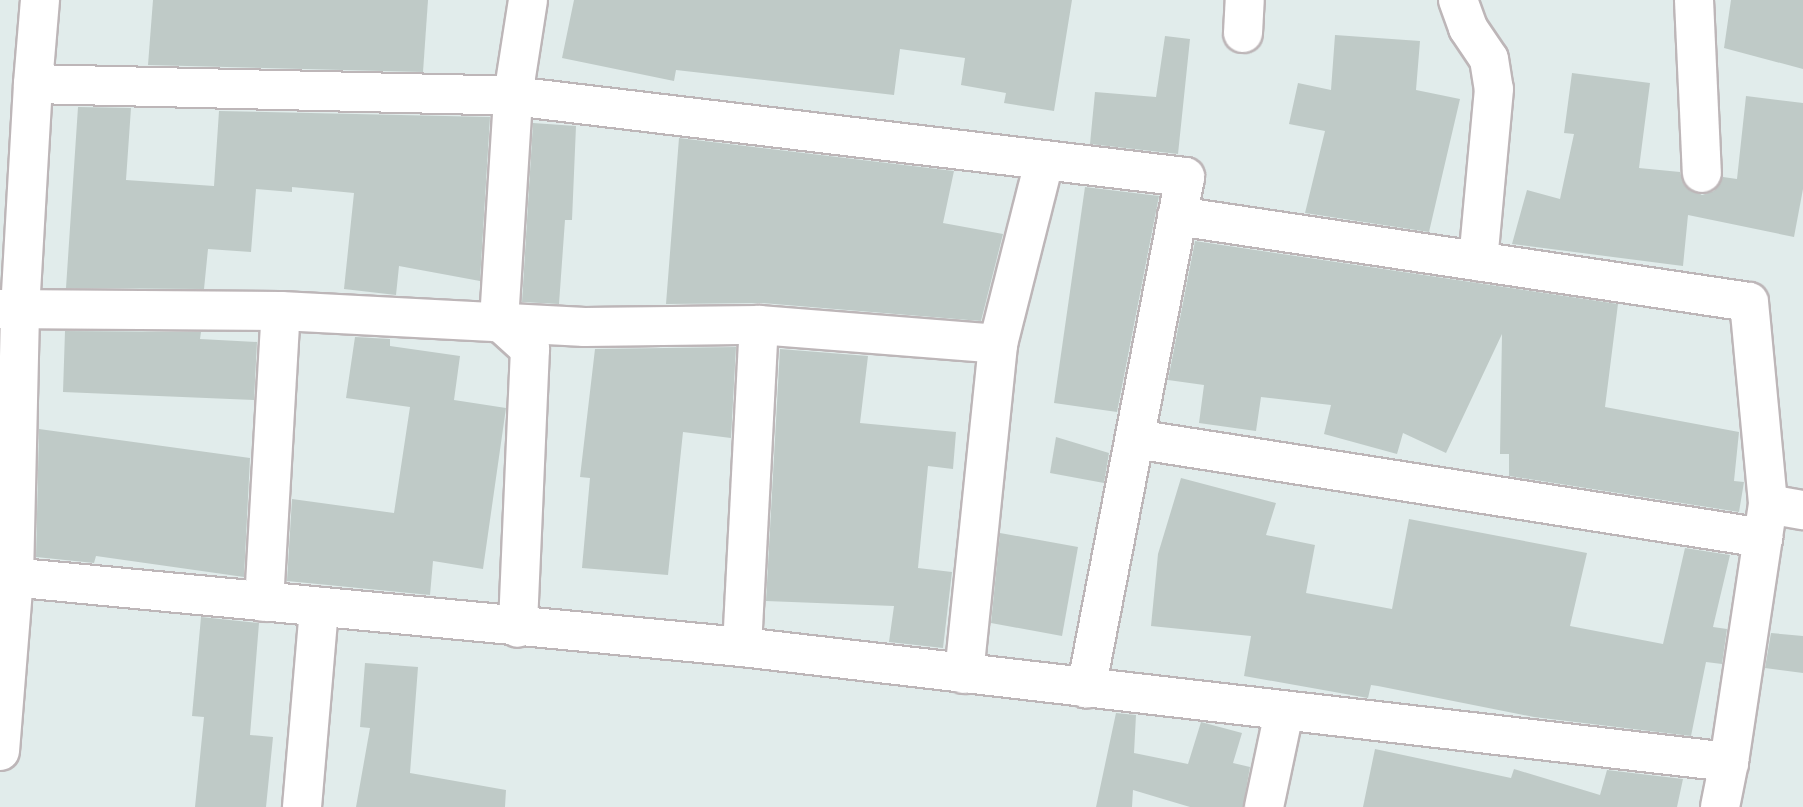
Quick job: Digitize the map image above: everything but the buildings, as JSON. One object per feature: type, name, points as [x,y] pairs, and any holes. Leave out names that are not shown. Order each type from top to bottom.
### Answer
[{"type":"street","points":[[0,751],[7,576],[10,310],[40,0]]},
{"type":"street","points":[[499,321],[513,96],[528,0]]},
{"type":"street","points":[[1458,0],[1468,29],[1489,59],[1494,89],[1478,261]]},
{"type":"street","points":[[1694,0],[1702,173]]},
{"type":"street","points":[[33,85],[513,96],[1185,177],[1086,689]]},
{"type":"street","points":[[964,674],[998,344],[1044,162]]},
{"type":"street","points":[[1177,216],[1749,302],[1778,517],[1720,807]]},
{"type":"street","points":[[10,310],[281,310],[585,327],[759,325],[998,344]]},
{"type":"street","points":[[264,602],[281,310]]},
{"type":"street","points":[[499,321],[530,349],[518,628]]},
{"type":"street","points":[[742,647],[759,325]]},
{"type":"street","points":[[1135,439],[1778,517]]},
{"type":"street","points":[[7,576],[518,628],[742,647],[1728,762]]},
{"type":"street","points":[[302,807],[319,607]]},
{"type":"street","points":[[1264,807],[1284,712]]}]
